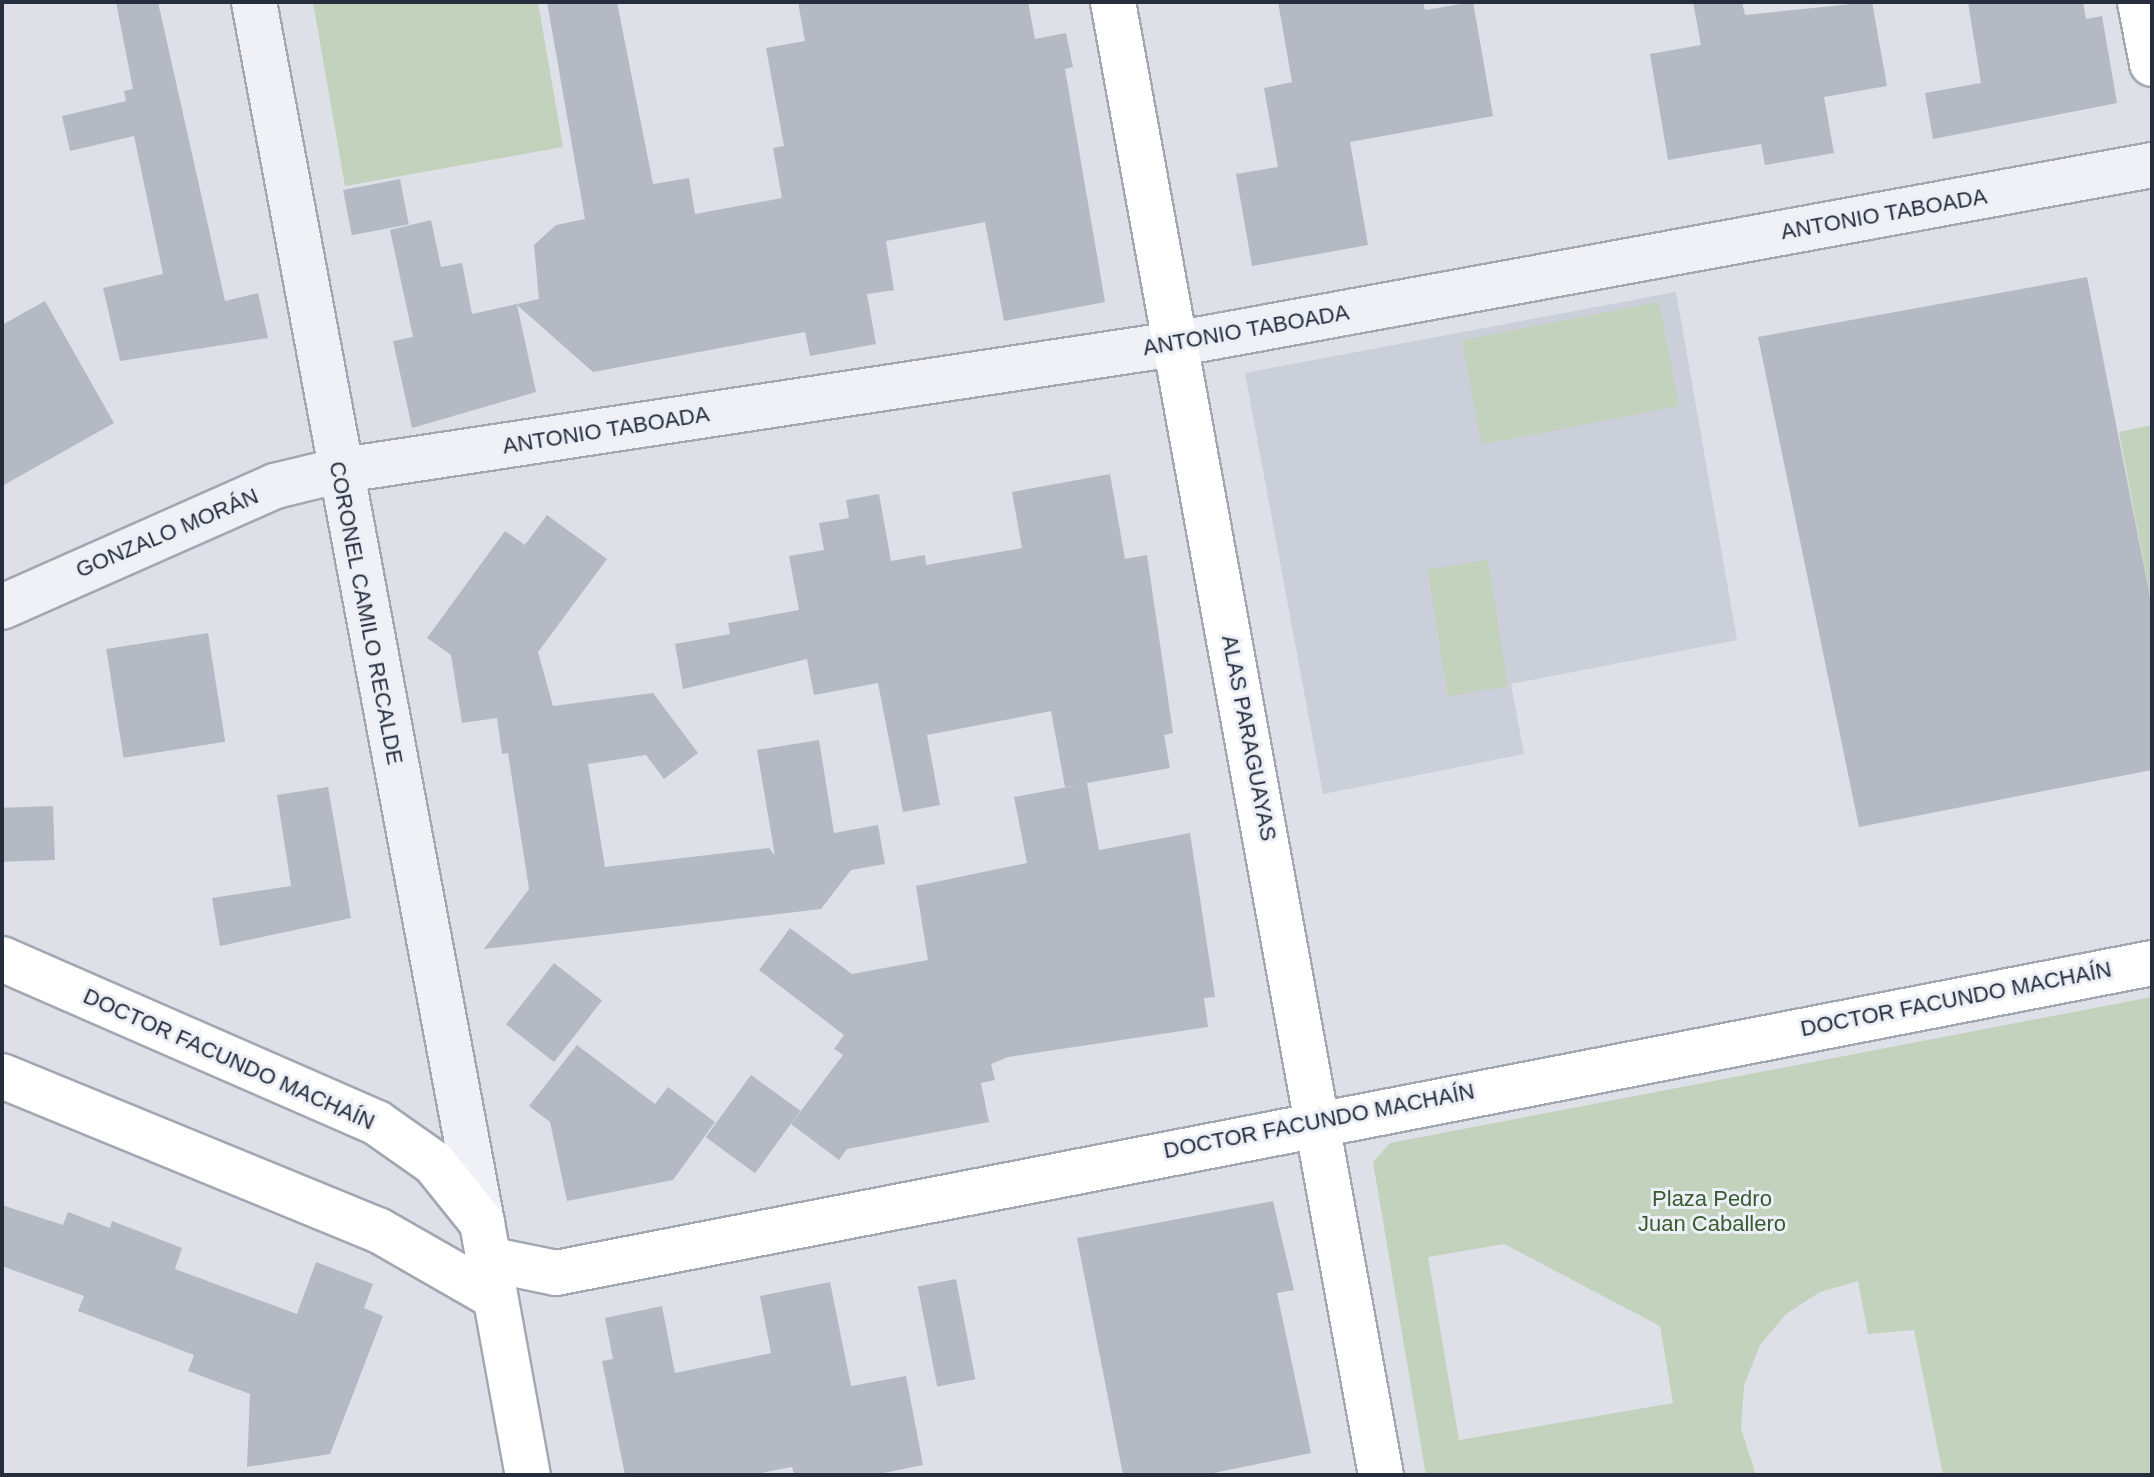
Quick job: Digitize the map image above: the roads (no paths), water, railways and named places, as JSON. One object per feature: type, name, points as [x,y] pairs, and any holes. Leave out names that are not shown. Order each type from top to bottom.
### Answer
[{"type":"main road","name":"ALAS PARAGUAYAS","points":[[1113,2],[1321,1119],[1381,1475]]},
{"type":"main road","points":[[2140,2],[2152,64]]},
{"type":"main road","name":"DOCTOR FACUNDO MACHAÍN","points":[[2,959],[377,1123],[434,1163],[489,1259]]},
{"type":"main road","name":"DOCTOR FACUNDO MACHAÍN","points":[[2,1076],[378,1230],[556,1273],[1321,1119],[2152,963]]},
{"type":"main road","name":"CORONEL CAMILO RECALDE","points":[[489,1259],[528,1475]]},
{"type":"street","name":"CORONEL CAMILO RECALDE","points":[[254,2],[337,471],[489,1259]]},
{"type":"street","name":"ANTONIO TABOADA","points":[[337,471],[1175,344],[2152,165]]},
{"type":"street","name":"GONZALO MORÁN","points":[[2,607],[221,508],[337,471]]},
{"type":"park label","name":"Plaza Pedro Juan Caballero","points":[[1712,1210]]}]
